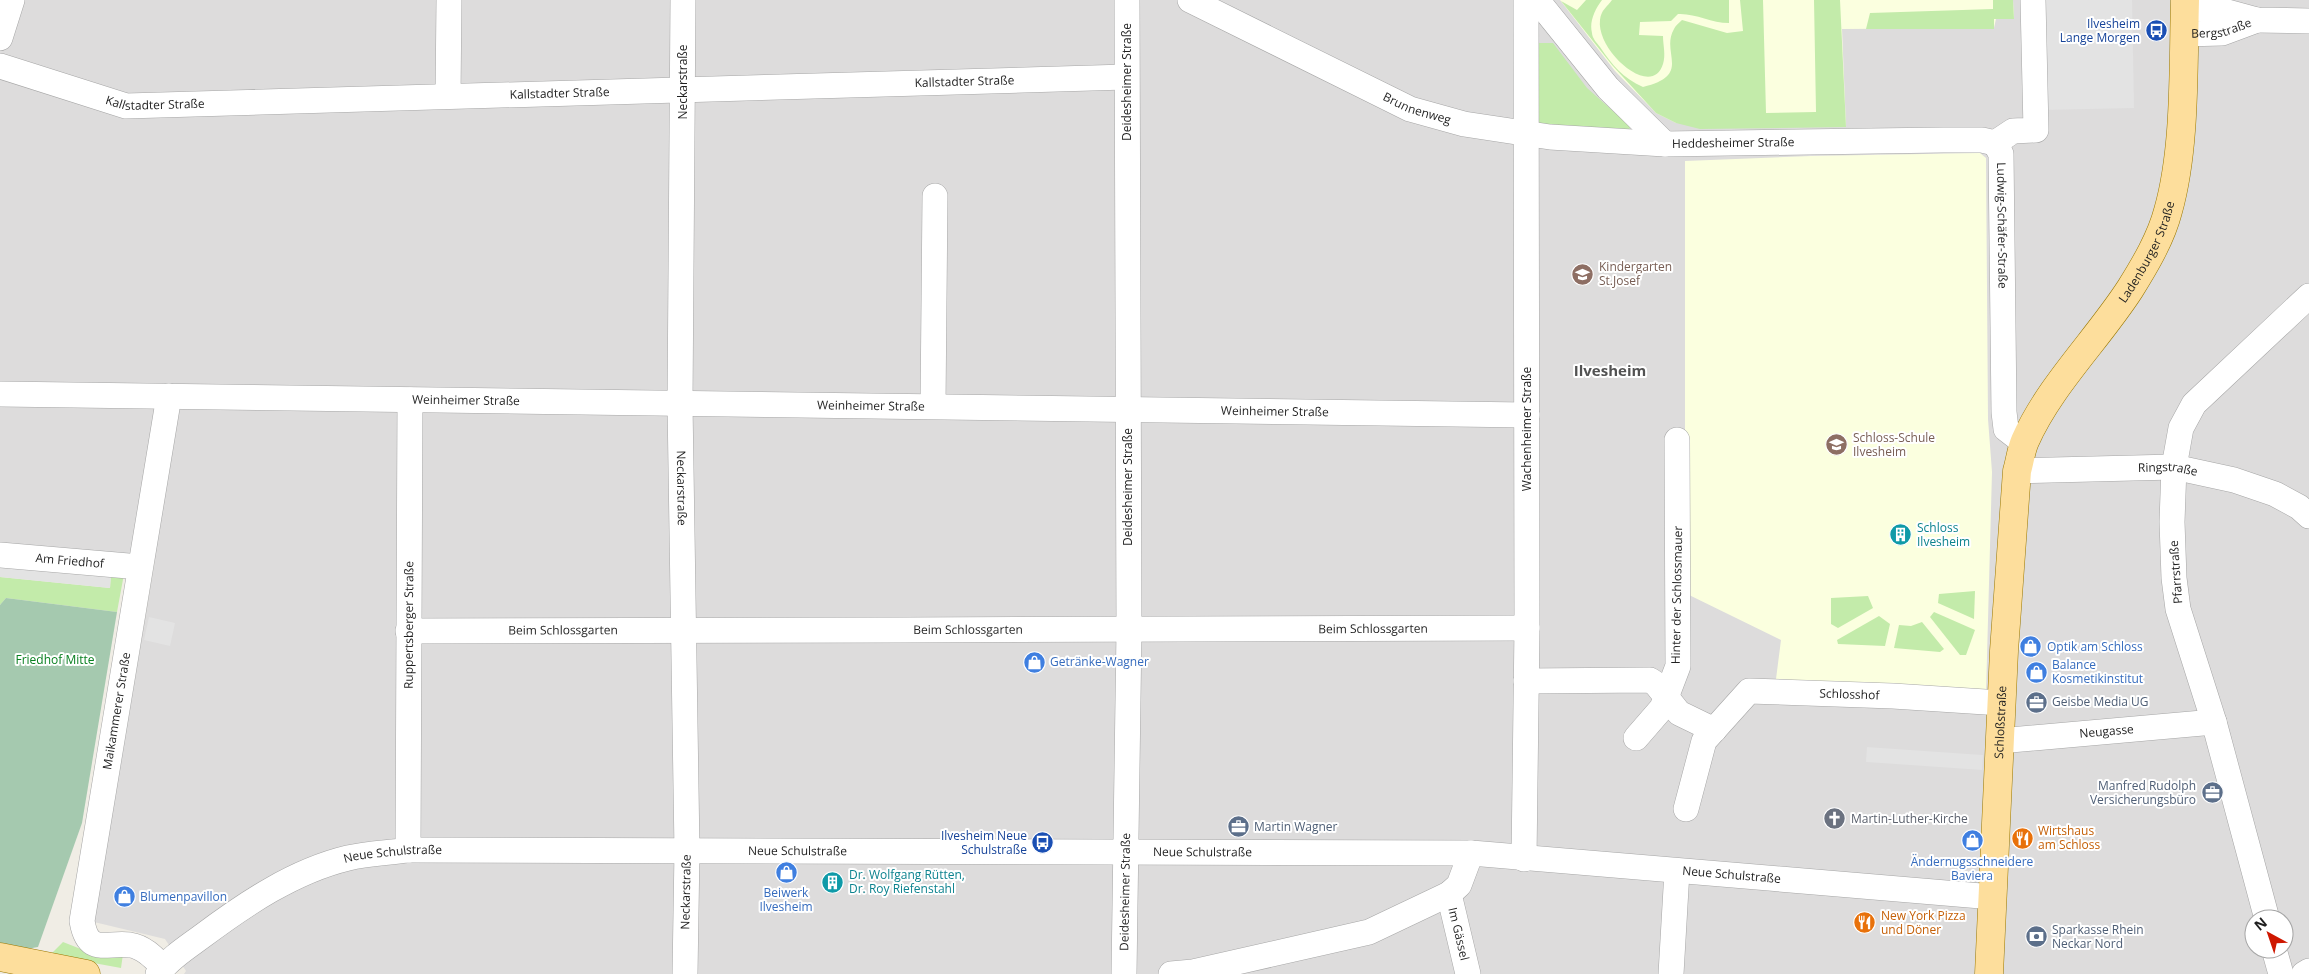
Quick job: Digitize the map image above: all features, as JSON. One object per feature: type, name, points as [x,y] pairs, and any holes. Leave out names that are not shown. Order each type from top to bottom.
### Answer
[{"type":"main road","name":"Ladenburger Straße","points":[[2017,470],[2024,443],[2044,408],[2130,289],[2150,253],[2168,212],[2176,176],[2181,108],[2184,14]]},
{"type":"main road","name":"Schloßstraße","points":[[1989,974],[2001,703],[2017,470]]},
{"type":"main road","points":[[0,957],[86,974]]},
{"type":"street","points":[[0,38],[12,0]]},
{"type":"street","points":[[448,96],[449,0]]},
{"type":"street","name":"Neckarstraße","points":[[683,0],[680,404],[687,851],[685,974]]},
{"type":"street","name":"Deidesheimer Straße","points":[[1124,974],[1129,631],[1127,0]]},
{"type":"street","name":"Brunnenweg","points":[[1190,0],[1410,109],[1464,124],[1525,134],[1665,144]]},
{"type":"street","name":"Wachenheimer Straße","points":[[1524,859],[1527,628],[1526,0]]},
{"type":"street","name":"Heddesheimer Straße","points":[[1537,0],[1608,88],[1665,144],[1953,140],[1982,140],[1995,143]]},
{"type":"street","points":[[1995,143],[2013,131],[2036,130],[2033,0]]},
{"type":"street","name":"Bergstraße","points":[[2184,14],[2222,33],[2258,20],[2309,21]]},
{"type":"street","name":"Kallstadter Straße","points":[[0,66],[126,106],[683,91],[1126,76]]},
{"type":"street","name":"Ludwig-Schäfer-Straße","points":[[1995,143],[2001,154],[2004,412],[2006,429],[2024,443]]},
{"type":"street","name":"Weinheimer Straße","points":[[933,406],[934,196]]},
{"type":"street","name":"Pfarrstraße","points":[[2263,909],[2214,722],[2178,609],[2174,578],[2172,522],[2174,467],[2181,428],[2194,404],[2309,296]]},
{"type":"street","name":"Weinheimer Straße","points":[[0,394],[1527,415]]},
{"type":"street","name":"Maikammerer Straße","points":[[161,971],[149,953],[132,945],[98,946],[89,941],[84,933],[82,921],[169,396]]},
{"type":"street","name":"Ruppertsberger Straße","points":[[408,850],[410,400]]},
{"type":"street","name":"Hinter der Schlossmauer","points":[[1636,738],[1662,708],[1678,666],[1677,440]]},
{"type":"street","name":"Ringstraße","points":[[2017,470],[2174,467],[2234,480],[2275,494],[2299,507],[2309,516]]},
{"type":"street","name":"Am Friedhof","points":[[0,555],[140,567]]},
{"type":"street","name":"Beim Schlossgarten","points":[[408,631],[684,629],[1129,631],[1527,628]]},
{"type":"street","points":[[1526,681],[1650,680],[1656,684],[1679,713],[1714,730]]},
{"type":"street","name":"Schlosshof","points":[[1686,809],[1704,741],[1749,691],[1892,696],[2001,703]]},
{"type":"street","name":"Neugasse","points":[[1999,741],[2214,722]]},
{"type":"street","name":"Neue Schulstraße","points":[[161,971],[183,950],[237,912],[299,875],[348,858],[408,850],[1471,853],[1524,859],[1993,897]]},
{"type":"street","points":[[1171,974],[1193,972],[1369,932],[1449,894],[1459,885],[1471,853]]},
{"type":"street","points":[[1671,974],[1677,871]]},
{"type":"street","name":"Im Gässel","points":[[1449,894],[1468,974]]},
{"type":"street","points":[[2277,959],[2281,974]]},
{"type":"street","points":[[2304,974],[2309,971]]},
{"type":"shaded area","points":[[0,0],[2309,0],[2309,974],[184,974],[186,971],[165,939],[94,922],[155,560],[0,544]]},
{"type":"shaded area","points":[[1560,0],[2013,0],[2014,18],[1996,19],[1994,28],[1842,29],[1846,127],[1676,123],[1656,113],[1615,71]]},
{"type":"shaded area","points":[[2039,0],[2132,0],[2134,108],[2041,110]]},
{"type":"shaded area","name":"Schloss-Schule Ilvesheim","points":[[1980,153],[1986,158],[1988,419],[1992,472],[1986,694],[1776,679],[1781,640],[1685,593],[1685,161],[1811,156]]},
{"type":"shaded area","points":[[0,564],[111,573],[110,588],[0,577]]},
{"type":"shaded area","points":[[149,617],[175,623],[170,646],[144,640]]},
{"type":"shaded area","points":[[1867,747],[1983,755],[1982,770],[1866,762]]},
{"type":"green space","points":[[1586,0],[1602,0],[1592,20],[1591,29],[1595,40],[1618,70],[1643,87],[1658,82],[1667,76],[1671,70],[1671,38],[1675,28],[1682,20],[1727,33],[1743,31],[1740,0],[1763,0],[1766,113],[1816,112],[1814,0],[1840,0],[1846,127],[1700,129],[1676,123],[1656,113],[1612,65],[1561,1],[1577,10]]},
{"type":"green space","points":[[1612,0],[1729,0],[1729,23],[1684,14],[1678,14],[1671,21],[1640,22],[1639,35],[1663,36],[1663,64],[1657,74],[1648,77],[1637,74],[1626,67],[1615,57],[1607,45],[1601,32],[1600,20],[1603,11]]},
{"type":"green space","points":[[1993,0],[2013,0],[2014,19],[1994,19],[1994,29],[1866,29],[1870,13],[1993,9]]},
{"type":"green space","points":[[1536,43],[1553,43],[1587,88],[1630,126],[1629,134],[1538,123]]},
{"type":"green space","points":[[111,573],[124,574],[117,612],[6,598],[0,605],[0,577],[110,588]]},
{"type":"green space","points":[[1975,591],[1974,619],[1938,603],[1939,594]]},
{"type":"green space","points":[[1868,596],[1873,608],[1838,628],[1831,624],[1831,598]]},
{"type":"green space","name":"Friedhof Mitte","points":[[6,598],[117,612],[82,823],[38,947],[27,949],[0,943],[0,605]]},
{"type":"green space","points":[[1934,612],[1975,630],[1966,655],[1960,655],[1930,617]]},
{"type":"green space","points":[[1879,616],[1890,624],[1885,646],[1838,644],[1837,640]]},
{"type":"green space","points":[[1922,622],[1944,649],[1940,652],[1894,648],[1899,625],[1911,626]]},
{"type":"green space","points":[[63,942],[91,953],[123,954],[121,968],[50,955]]},
{"type":"place","name":"Ilvesheim Lange Morgen","points":[[2156,31]]},
{"type":"place","name":"Kindergarten St.Josef","points":[[1583,274]]},
{"type":"place","name":"Schloss-Schule Ilvesheim","points":[[1837,445]]},
{"type":"place","name":"Schloss Ilvesheim","points":[[1901,535]]},
{"type":"place","name":"Optik am Schloss","points":[[2031,647]]},
{"type":"place","name":"Getränke-Wagner","points":[[1034,662]]},
{"type":"place","name":"Balance Kosmetikinstitut","points":[[2036,672]]},
{"type":"place","name":"Geisbe Media UG","points":[[2036,702]]},
{"type":"place","name":"Manfred Rudolph Versicherungsbüro","points":[[2212,793]]},
{"type":"place","name":"Martin-Luther-Kirche","points":[[1835,819]]},
{"type":"place","name":"Martin Wagner","points":[[1238,827]]},
{"type":"place","name":"Wirtshaus am Schloss","points":[[2022,838]]},
{"type":"place","name":"Ändernugsschneidere Baviera","points":[[1972,841]]},
{"type":"place","name":"Ilvesheim Neue Schulstraße","points":[[1043,843]]},
{"type":"place","name":"Beiwerk Ilvesheim","points":[[786,872]]},
{"type":"place","name":"Dr. Wolfgang Rütten, Dr. Roy Riefenstahl","points":[[833,882]]},
{"type":"place","name":"Blumenpavillon","points":[[124,897]]},
{"type":"place","name":"New York Pizza und Döner","points":[[1865,923]]},
{"type":"place","name":"Sparkasse Rhein Neckar Nord","points":[[2036,937]]},
{"type":"district","name":"Ilvesheim","points":[[1610,371]]}]
